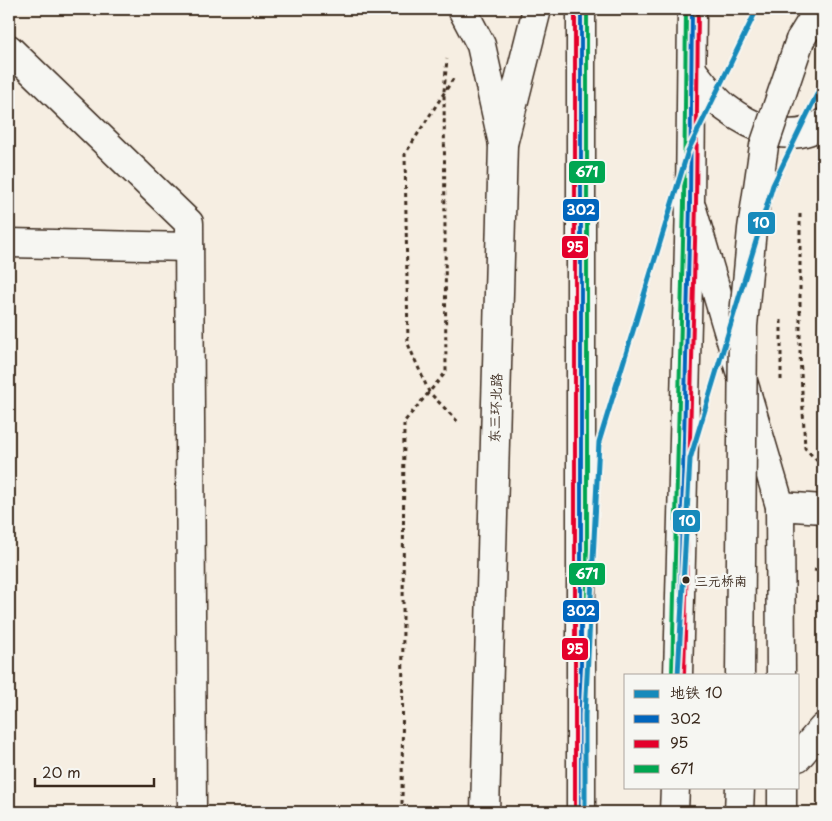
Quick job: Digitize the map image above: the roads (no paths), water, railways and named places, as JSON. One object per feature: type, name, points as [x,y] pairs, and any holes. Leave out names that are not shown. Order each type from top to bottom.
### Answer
[{"type":"main road","points":[[462,9],[480,45],[503,144]]},
{"type":"main road","name":"东三环北路","points":[[486,812],[493,457],[503,144],[537,9]]},
{"type":"main road","points":[[581,9],[581,812]]},
{"type":"main road","points":[[678,674],[690,203],[692,9]]},
{"type":"main road","points":[[740,674],[743,326],[752,229],[764,146],[800,40],[819,9]]},
{"type":"main road","points":[[9,49],[189,223],[192,812]]},
{"type":"main road","points":[[692,70],[725,107],[757,128],[792,135],[823,123]]},
{"type":"main road","points":[[690,203],[780,506],[781,674]]},
{"type":"main road","points":[[9,243],[189,247]]},
{"type":"main road","points":[[780,506],[823,508]]},
{"type":"main road","points":[[800,756],[823,728]]},
{"type":"main road","points":[[674,812],[675,788]]},
{"type":"main road","points":[[740,788],[740,812]]},
{"type":"main road","points":[[782,788],[782,812]]},
{"type":"metro line","name":"10","points":[[585,812],[585,715],[599,442],[688,151],[757,9]]},
{"type":"metro line","name":"10","points":[[678,674],[690,459],[773,185],[823,82]]},
{"type":"place","name":"三元桥南","points":[[686,580]]}]
